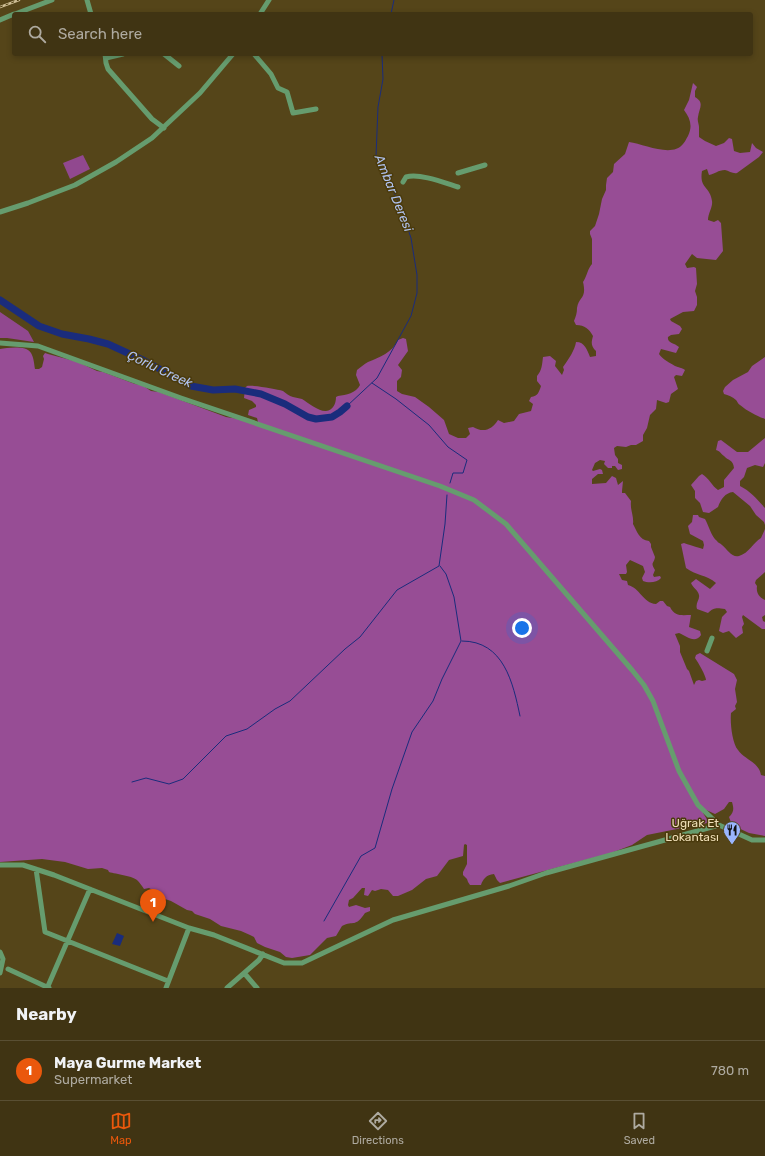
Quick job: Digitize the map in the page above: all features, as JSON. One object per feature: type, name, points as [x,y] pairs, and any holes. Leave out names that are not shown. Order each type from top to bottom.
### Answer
[{"type":"street","points":[[19,12],[52,0]]},
{"type":"street","points":[[87,0],[90,12]]},
{"type":"street","points":[[261,12],[269,0]]},
{"type":"street","points":[[0,20],[12,15]]},
{"type":"street","points":[[105,56],[108,69],[152,119],[164,128]]},
{"type":"street","points":[[166,56],[179,66]]},
{"type":"street","points":[[0,212],[75,185],[116,162],[152,138],[200,93],[231,56]]},
{"type":"street","points":[[256,56],[271,74],[278,88],[287,92],[293,113],[316,109]]},
{"type":"street","points":[[458,173],[485,165]]},
{"type":"street","points":[[403,182],[406,176],[410,175],[435,179],[458,187]]},
{"type":"street","points":[[0,343],[38,346],[181,398],[440,486],[474,500],[506,524],[644,685],[653,701],[679,771],[698,805],[720,825],[752,840],[765,840]]},
{"type":"street","points":[[707,651],[712,638]]},
{"type":"street","points":[[0,865],[24,865],[189,928],[214,935],[284,963],[302,963],[393,920],[509,886],[546,873],[720,825]]},
{"type":"street","points":[[36,870],[45,932],[168,981]]},
{"type":"street","points":[[8,969],[49,987],[90,889]]},
{"type":"street","points":[[166,988],[189,928]]},
{"type":"street","points":[[0,952],[3,959],[0,973]]},
{"type":"street","points":[[227,988],[245,974],[263,954]]},
{"type":"street","points":[[245,974],[257,988]]},
{"type":"shaded area","points":[[693,83],[697,87],[695,97],[701,104],[698,118],[699,137],[716,146],[724,143],[729,138],[732,139],[734,151],[740,153],[750,152],[752,143],[756,148],[763,152],[759,157],[737,173],[723,170],[709,175],[707,169],[702,171],[701,177],[703,184],[711,196],[712,201],[708,220],[714,222],[718,220],[721,223],[723,251],[716,260],[697,258],[692,254],[685,264],[687,268],[696,268],[697,284],[695,291],[697,305],[694,311],[683,312],[670,319],[682,329],[679,334],[668,337],[670,342],[679,347],[676,353],[661,349],[659,354],[662,358],[675,366],[685,370],[682,376],[676,375],[674,377],[678,389],[671,394],[669,402],[666,403],[657,400],[656,409],[650,415],[647,428],[643,435],[643,441],[636,445],[626,447],[617,446],[614,448],[618,463],[622,465],[622,469],[618,470],[615,466],[608,468],[604,464],[605,461],[600,460],[595,463],[592,470],[600,469],[602,470],[603,474],[598,474],[592,479],[592,484],[606,483],[612,476],[616,478],[618,485],[623,481],[622,493],[625,493],[631,501],[633,524],[641,537],[649,541],[651,544],[655,557],[653,564],[655,570],[653,575],[654,577],[660,576],[661,578],[652,582],[643,581],[642,578],[645,572],[643,566],[630,560],[626,565],[626,574],[619,574],[622,580],[627,581],[628,585],[636,589],[648,601],[656,604],[663,601],[676,614],[691,615],[689,627],[700,631],[701,635],[696,639],[679,633],[675,634],[680,646],[680,652],[694,685],[696,681],[706,680],[695,658],[696,655],[700,653],[734,674],[737,680],[735,689],[737,702],[735,706],[736,709],[731,713],[732,732],[734,743],[738,750],[758,767],[761,775],[765,776],[765,836],[749,833],[732,825],[729,817],[733,812],[733,807],[732,802],[729,802],[724,809],[715,814],[704,809],[703,813],[708,821],[707,823],[647,835],[632,845],[611,853],[500,883],[494,874],[489,875],[485,878],[481,885],[470,885],[463,875],[467,864],[467,845],[465,844],[463,856],[449,860],[437,876],[426,879],[412,890],[398,896],[393,896],[388,890],[381,889],[375,891],[372,890],[368,896],[364,895],[365,888],[362,888],[353,898],[349,900],[348,905],[349,907],[356,905],[365,908],[370,907],[370,911],[365,913],[359,921],[342,926],[336,936],[327,938],[310,955],[292,958],[286,957],[280,952],[257,943],[254,937],[250,935],[221,926],[210,919],[195,914],[192,911],[162,898],[158,893],[149,888],[144,889],[136,879],[129,876],[109,872],[108,870],[102,868],[88,869],[65,862],[42,859],[0,862],[0,349],[21,348],[29,350],[33,357],[35,369],[42,367],[44,359],[43,356],[45,353],[78,362],[97,371],[142,385],[151,391],[159,392],[226,417],[258,422],[257,418],[248,415],[249,410],[256,407],[256,405],[252,401],[244,398],[245,388],[247,386],[283,391],[292,397],[302,399],[314,407],[326,411],[334,406],[336,397],[350,393],[358,388],[360,385],[356,375],[357,370],[385,354],[398,340],[403,338],[406,339],[408,351],[398,365],[402,370],[401,377],[397,381],[397,391],[402,394],[415,397],[429,407],[444,420],[449,434],[458,438],[466,438],[470,434],[468,428],[473,427],[480,430],[487,430],[498,420],[504,423],[514,421],[519,414],[531,411],[533,404],[529,401],[531,397],[538,393],[541,386],[537,381],[537,376],[541,369],[543,357],[550,356],[556,361],[555,366],[562,375],[564,370],[563,367],[573,352],[576,342],[584,345],[590,357],[596,356],[596,351],[592,344],[593,336],[588,329],[576,325],[574,321],[578,304],[584,292],[583,282],[592,264],[592,239],[590,231],[595,226],[599,214],[602,199],[606,190],[607,178],[613,172],[614,164],[625,154],[629,142],[665,150],[678,148],[683,144],[690,132],[691,125],[684,110],[689,100]]},
{"type":"shaded area","points":[[83,155],[90,169],[70,179],[63,163]]},
{"type":"shaded area","points":[[0,312],[28,331],[34,342],[0,338]]},
{"type":"shaded area","points":[[765,357],[765,419],[755,415],[739,405],[736,400],[724,394],[723,391],[725,387],[733,380],[748,372],[752,366]]},
{"type":"shaded area","points":[[765,438],[765,463],[763,467],[755,465],[747,468],[744,477],[740,481],[740,486],[756,498],[765,508],[765,525],[750,506],[733,492],[726,495],[718,507],[709,513],[703,512],[700,503],[695,498],[695,491],[691,485],[702,474],[718,490],[724,487],[724,480],[734,468],[731,462],[716,450],[718,441],[721,440],[737,452],[748,452]]},
{"type":"shaded area","points":[[693,515],[698,515],[699,517],[705,519],[715,539],[734,556],[742,555],[748,550],[761,538],[765,529],[765,572],[756,580],[755,583],[758,594],[765,600],[765,615],[762,617],[763,621],[765,622],[765,629],[762,629],[743,615],[743,633],[736,638],[729,631],[723,633],[719,631],[722,617],[727,612],[725,609],[716,608],[708,613],[697,609],[699,595],[691,583],[696,579],[710,589],[716,583],[709,578],[686,568],[681,544],[684,543],[703,549],[704,545],[703,541],[690,534],[688,526],[692,522]]},
{"type":"shaded area","points":[[117,933],[124,936],[120,946],[112,944]]},
{"type":"waterway","name":"Ambar Deresi","points":[[391,12],[394,0]]},
{"type":"waterway","name":"Ambar Deresi","points":[[347,406],[377,378],[411,316],[417,293],[417,275],[411,238],[399,203],[376,156],[378,107],[383,79],[382,56]]},
{"type":"waterway","name":"Çorlu Creek","points":[[0,300],[39,326],[62,334],[108,344],[145,361],[191,386],[213,390],[235,389],[261,394],[285,404],[308,417],[316,419],[332,417],[347,406]]},
{"type":"waterway","points":[[372,383],[396,399],[429,425],[448,447],[467,460],[463,473],[453,473],[450,483]]},
{"type":"waterway","points":[[132,782],[146,778],[169,784],[183,779],[226,736],[247,729],[275,709],[290,701],[345,649],[360,637],[397,590],[439,566],[445,524],[447,495]]},
{"type":"waterway","points":[[324,921],[361,856],[375,848],[392,789],[412,732],[433,701],[461,641],[454,597],[446,574],[440,566]]},
{"type":"waterway","points":[[462,641],[476,643],[488,648],[497,656],[510,678],[520,716]]},
{"type":"railway","points":[[0,7],[19,0]]},
{"type":"place","name":"Uğrak Et Lokantası","points":[[732,845]]},
{"type":"place","name":"Maya Gurme Market","points":[[153,922]]}]
